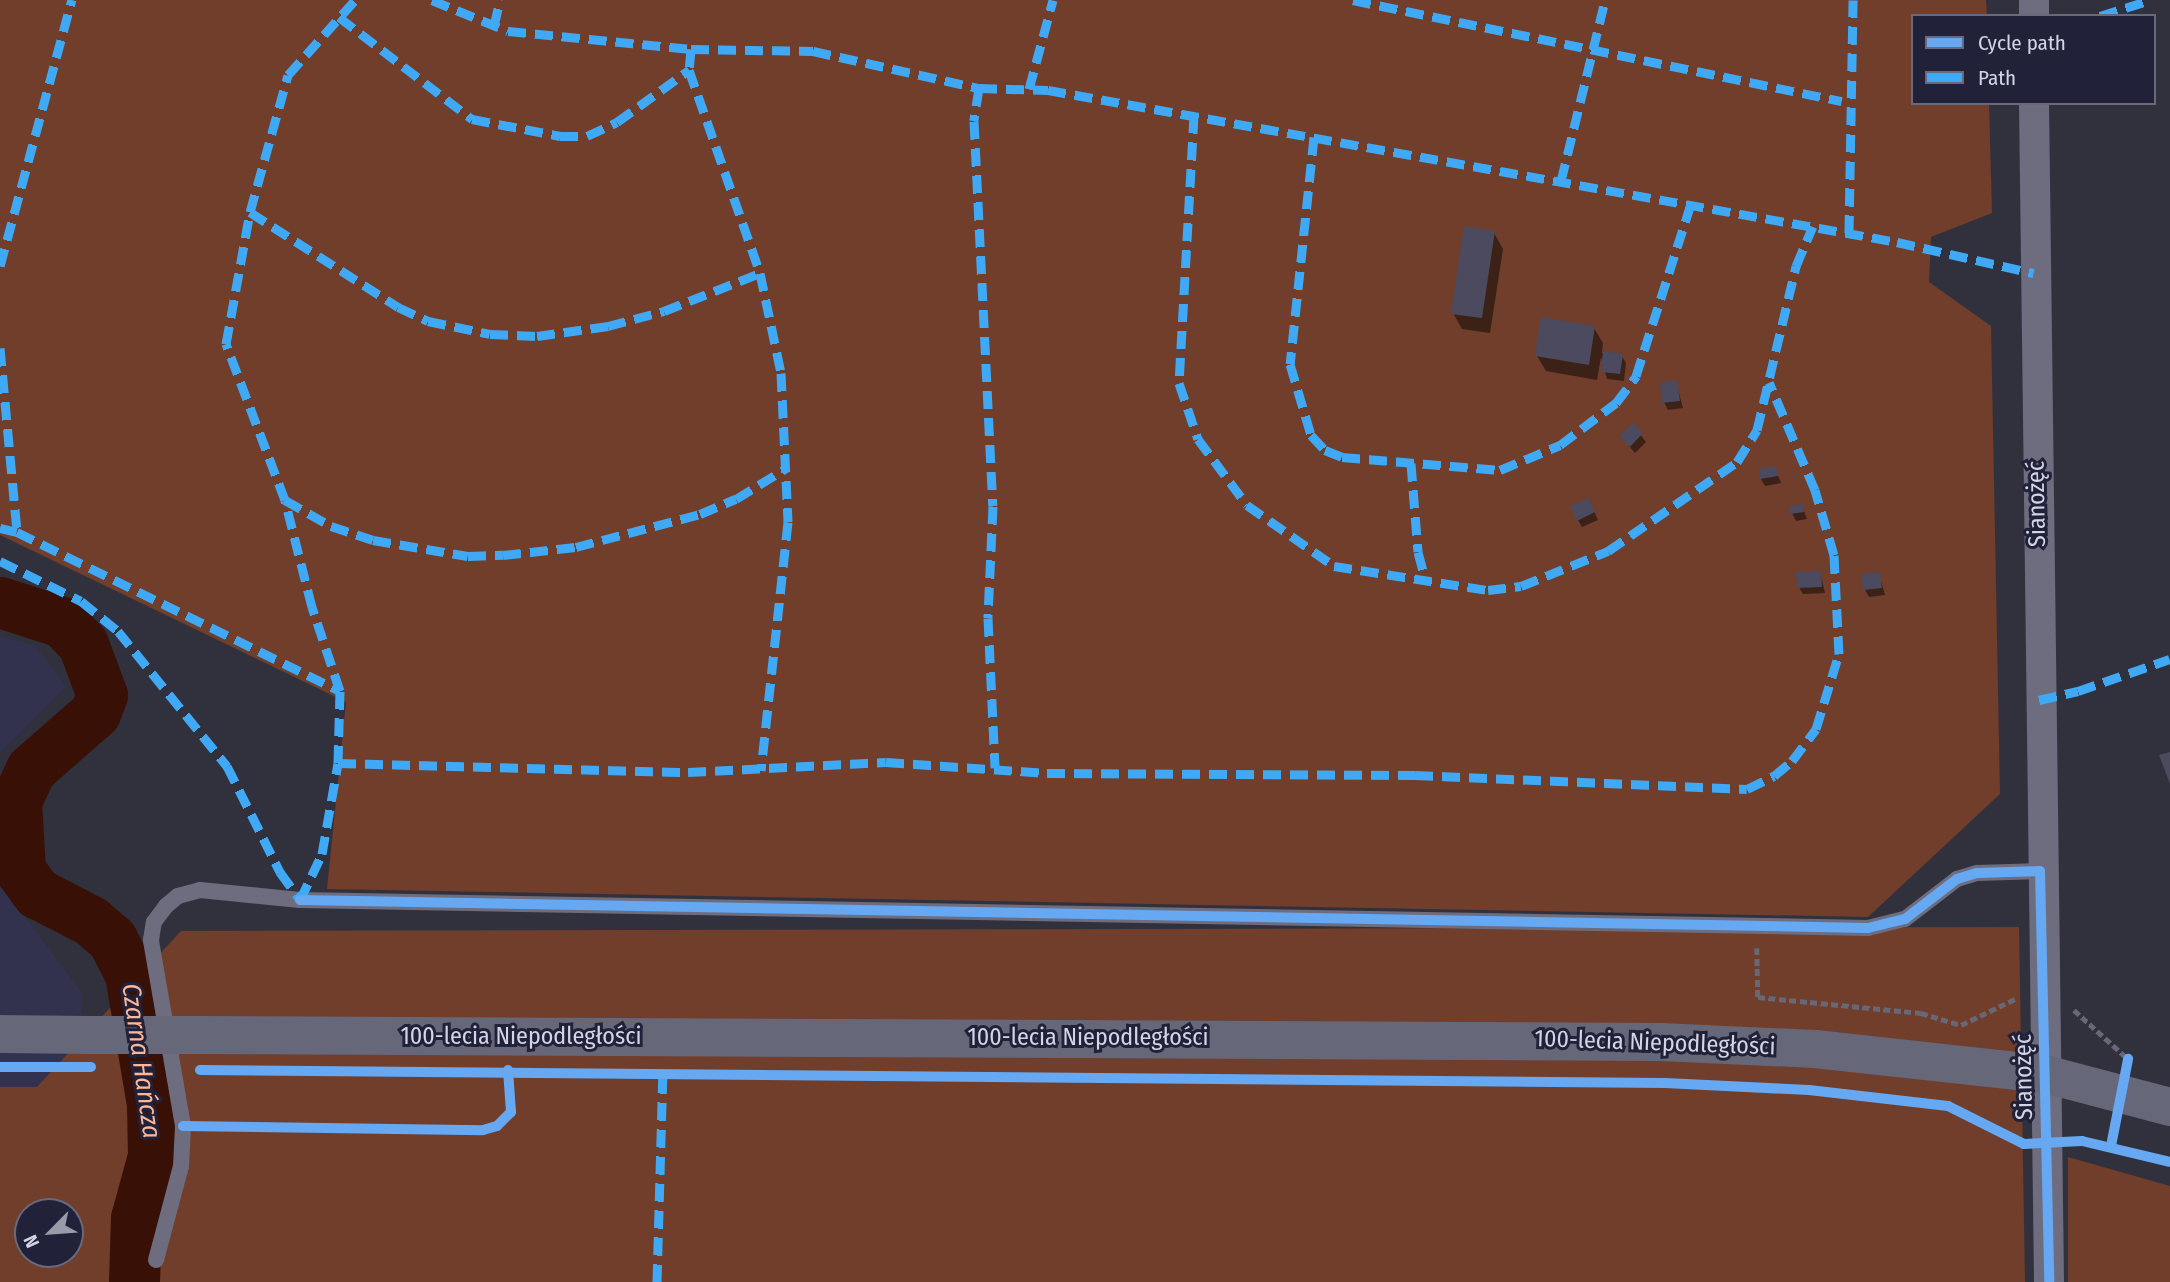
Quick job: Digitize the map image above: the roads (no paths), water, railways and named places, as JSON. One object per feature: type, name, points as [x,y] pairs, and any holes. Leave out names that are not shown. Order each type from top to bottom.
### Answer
[{"type":"main road","name":"100-lecia Niepodległości","points":[[0,1034],[1570,1040],[1815,1049],[2045,1074],[2124,1077],[2170,1107]]},
{"type":"street","name":"Sianożęć","points":[[2034,105],[2040,871],[2049,1282]]},
{"type":"lane","points":[[156,1260],[181,1167],[183,1126],[152,940],[155,922],[166,906],[178,896],[200,890],[314,900],[1756,926],[1886,926],[1905,919],[1957,879],[1977,873],[2040,871]]},
{"type":"waterway","name":"Czarna Hańcza","points":[[0,602],[62,622],[83,644],[102,695],[95,713],[31,769],[16,801],[20,870],[37,893],[91,921],[112,939],[130,974],[152,1104],[153,1156],[136,1218],[134,1282]]}]
